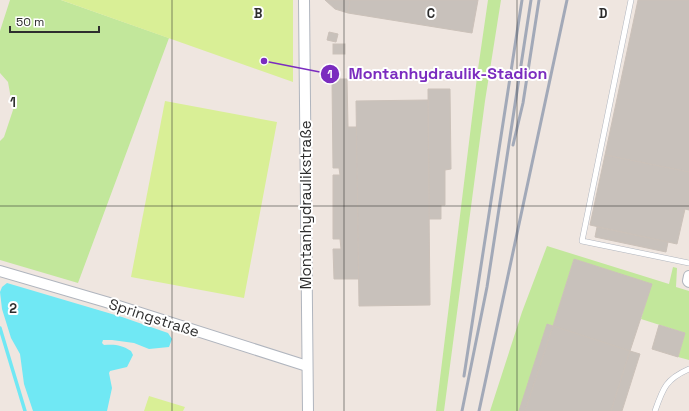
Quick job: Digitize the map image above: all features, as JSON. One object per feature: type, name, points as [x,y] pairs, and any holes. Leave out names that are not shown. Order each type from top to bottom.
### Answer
[{"type":"street","name":"Montanhydraulikstraße","points":[[304,0],[308,411]]},
{"type":"street","name":"Springstraße","points":[[0,271],[106,302],[308,366]]},
{"type":"street","points":[[689,276],[689,282]]},
{"type":"lane","points":[[631,0],[582,241],[689,263]]},
{"type":"lane","points":[[656,411],[660,397],[667,383],[677,374],[689,369]]},
{"type":"green space","points":[[10,0],[61,0],[169,38],[78,283],[0,260],[0,141],[4,137],[13,110],[8,82],[0,73],[0,31]]},
{"type":"green space","points":[[61,0],[293,0],[293,82]]},
{"type":"green space","points":[[488,0],[501,0],[485,101],[444,411],[436,411],[478,69]]},
{"type":"green space","points":[[165,101],[277,122],[244,298],[131,277]]},
{"type":"green space","points":[[547,246],[669,284],[673,267],[677,268],[676,287],[689,291],[689,360],[678,357],[685,333],[641,319],[651,284],[574,259],[553,326],[548,324],[520,411],[490,411],[522,312]]},
{"type":"green space","points":[[149,396],[185,407],[183,411],[144,411]]},
{"type":"water","points":[[7,283],[122,317],[168,333],[172,339],[169,347],[149,349],[134,343],[103,340],[102,343],[104,345],[121,346],[131,351],[133,355],[127,367],[110,371],[109,373],[112,388],[107,411],[33,411],[24,384],[20,354],[11,338],[2,309],[0,292],[2,287]]},
{"type":"building","points":[[325,0],[350,0],[348,13],[335,9]]},
{"type":"building","points":[[350,0],[478,0],[472,33],[348,13]]},
{"type":"building","points":[[638,0],[689,0],[689,172],[605,155]]},
{"type":"building","points":[[329,32],[338,34],[336,42],[327,40]]},
{"type":"building","points":[[333,44],[345,44],[345,54],[333,54]]},
{"type":"building","points":[[332,79],[347,79],[348,127],[357,127],[359,279],[334,279],[333,249],[341,249],[340,239],[333,239],[333,175],[340,175],[339,168],[333,168]]},
{"type":"building","points":[[428,89],[450,89],[451,169],[445,170],[445,205],[441,205],[441,219],[429,219]]},
{"type":"building","points":[[428,100],[430,305],[359,306],[356,101]]},
{"type":"building","points":[[605,155],[689,172],[689,210],[685,209],[677,244],[590,225]]},
{"type":"building","points":[[597,227],[668,242],[666,252],[595,237]]},
{"type":"building","points":[[574,259],[652,284],[630,351],[553,326]]},
{"type":"building","points":[[547,324],[553,326],[525,411],[519,411]]},
{"type":"building","points":[[659,325],[685,333],[678,357],[652,349]]},
{"type":"building","points":[[553,326],[630,351],[611,411],[525,411]]},
{"type":"building","points":[[630,351],[640,354],[622,411],[611,411]]},
{"type":"waterway","points":[[0,328],[25,411]]},
{"type":"railway","points":[[464,376],[522,0]]},
{"type":"railway","points":[[462,411],[487,287],[531,0]]},
{"type":"railway","points":[[513,145],[523,103],[539,0]]},
{"type":"railway","points":[[479,411],[567,0]]},
{"type":"place","name":"Montanhydraulik-Stadion","points":[[264,61]]}]
